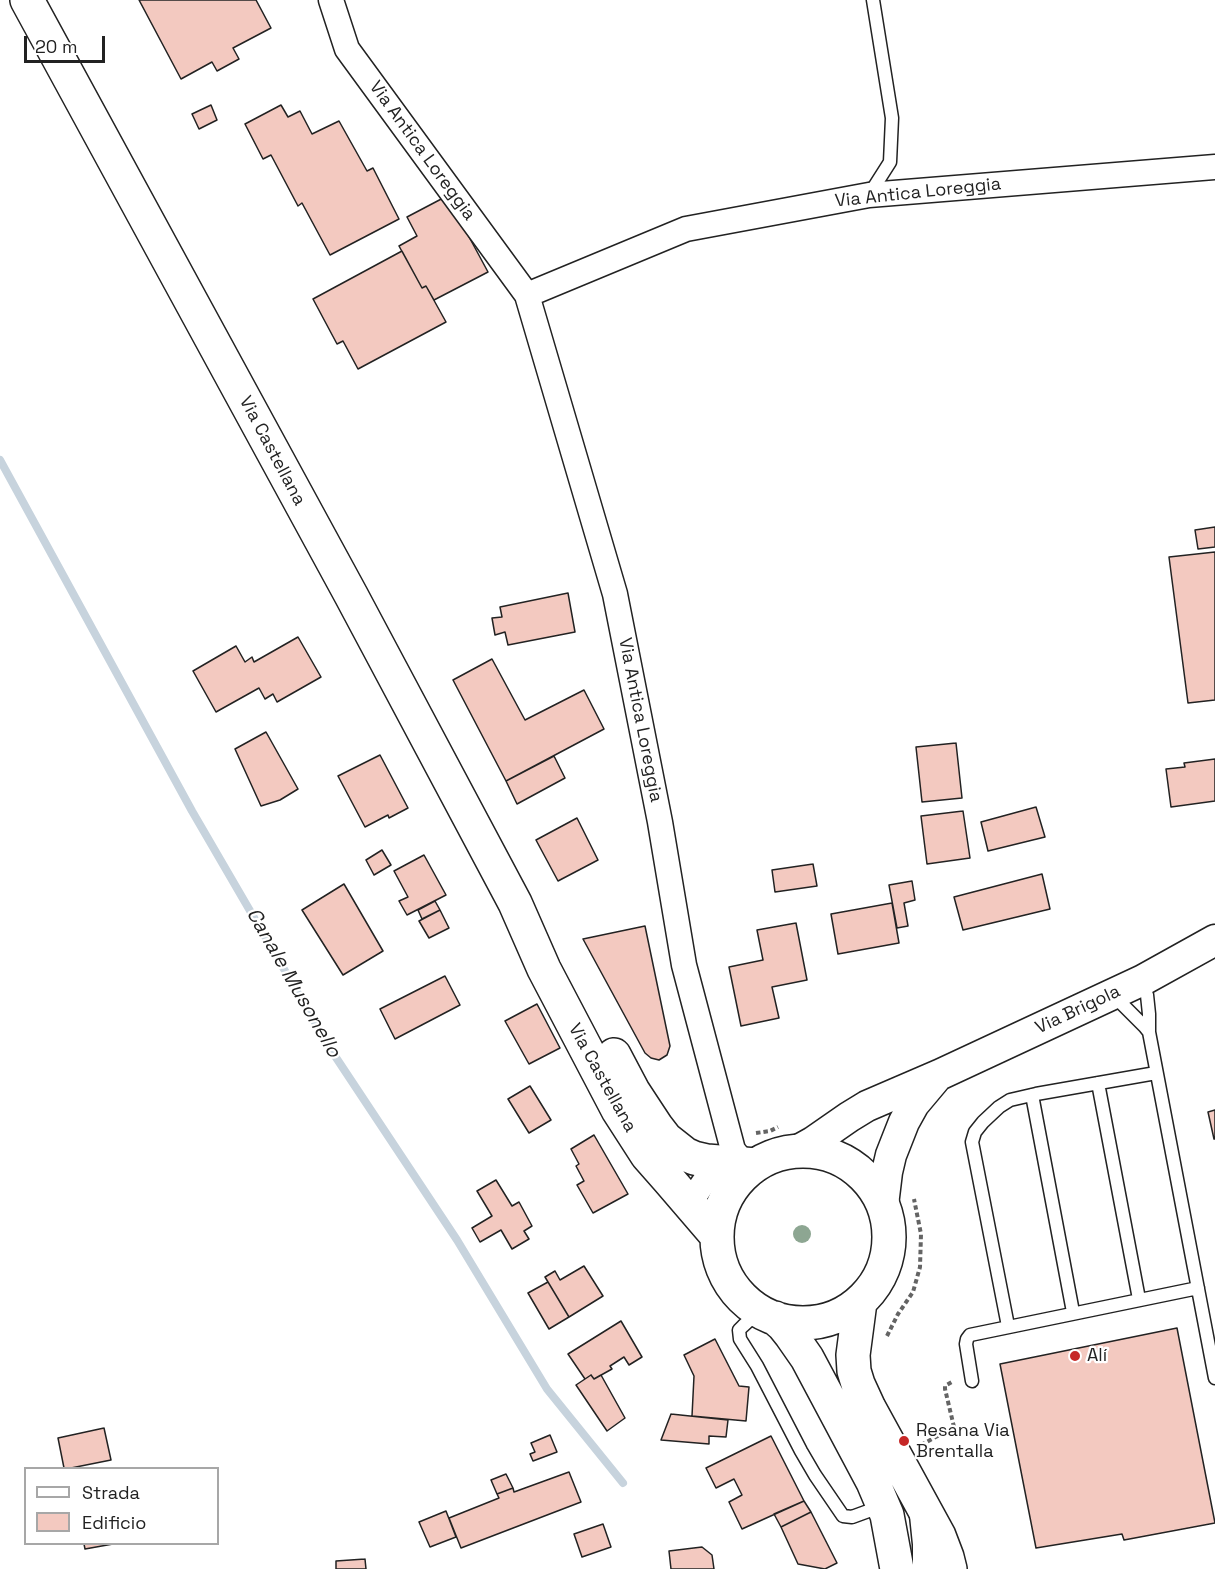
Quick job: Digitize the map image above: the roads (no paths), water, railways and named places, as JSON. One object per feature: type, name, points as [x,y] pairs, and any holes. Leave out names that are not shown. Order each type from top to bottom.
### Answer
[{"type":"main road","name":"Via Castellana","points":[[27,0],[351,595],[515,903],[544,969],[618,1110],[647,1155],[717,1236]]},
{"type":"main road","name":"Via Castellana","points":[[515,903],[597,1024],[633,1091],[666,1139],[690,1157],[699,1160],[739,1160]]},
{"type":"main road","points":[[789,1138],[787,1152],[771,1157],[739,1160],[742,1176],[723,1203],[718,1219],[718,1254],[733,1287],[745,1300],[783,1325],[807,1358],[884,1505],[897,1569]]},
{"type":"main road","points":[[767,1315],[793,1322],[811,1322],[829,1319],[845,1312],[860,1302],[872,1288],[887,1256],[888,1221],[883,1205],[865,1177],[852,1166],[837,1158],[804,1151],[789,1138]]},
{"type":"main road","points":[[860,1302],[853,1355],[858,1384],[943,1545],[950,1569]]},
{"type":"street","name":"Via Antica Loreggia","points":[[331,0],[347,49],[527,295],[615,594],[660,822],[684,965],[725,1121],[739,1160]]},
{"type":"street","name":"Via Antica Loreggia","points":[[527,295],[686,229],[869,195],[1215,167]]},
{"type":"street","name":"Via Brigola","points":[[789,1138],[813,1142],[858,1111],[1128,987],[1215,940]]},
{"type":"street","name":"Via Brigola","points":[[883,1205],[891,1155],[904,1122],[914,1104],[939,1075]]},
{"type":"street","points":[[689,1203],[711,1172],[739,1160]]},
{"type":"street","points":[[921,1502],[925,1569]]},
{"type":"lane","points":[[869,195],[890,162],[892,118],[873,0]]},
{"type":"lane","points":[[1149,1032],[1123,1005],[1128,987],[1147,998],[1149,1032],[1156,1072],[1215,1378]]},
{"type":"lane","points":[[1008,1326],[972,1140],[978,1128],[1003,1104],[1014,1099],[1156,1072]]},
{"type":"lane","points":[[1098,1083],[1139,1299]]},
{"type":"lane","points":[[1032,1095],[1073,1312]]},
{"type":"lane","points":[[972,1380],[966,1344],[968,1337],[974,1333],[1198,1288]]},
{"type":"lane","points":[[767,1315],[746,1322],[739,1330],[740,1339],[825,1491],[840,1513],[847,1517],[884,1505]]},
{"type":"waterway","name":"Canale Musonello","points":[[0,460],[192,811],[331,1050],[457,1240],[547,1389],[623,1483]]},
{"type":"place","name":"Alí","points":[[1075,1356]]},
{"type":"place","name":"Resana Via Brentalla","points":[[904,1441]]}]
